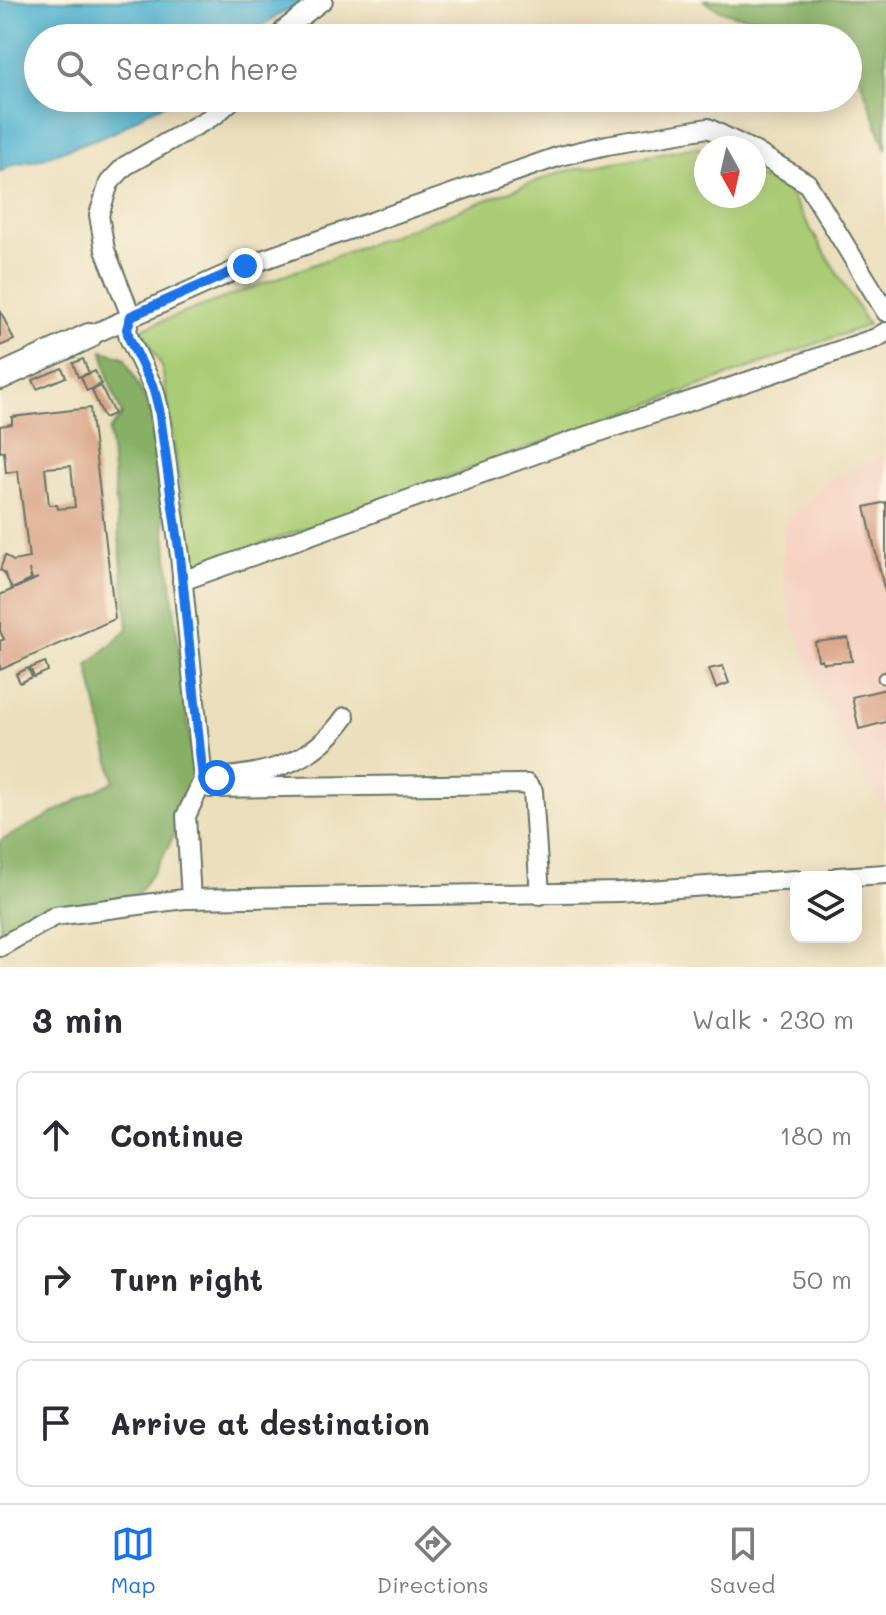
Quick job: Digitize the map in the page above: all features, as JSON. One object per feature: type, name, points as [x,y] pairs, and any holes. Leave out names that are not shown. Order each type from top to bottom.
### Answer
[{"type":"street","points":[[292,24],[323,0]]},
{"type":"street","points":[[191,899],[186,816],[203,780],[182,581],[159,409],[154,389],[129,338],[127,329],[131,316],[105,250],[99,215],[109,183],[125,166],[218,112]]},
{"type":"street","points":[[0,377],[245,266],[560,156],[708,128],[724,136]]},
{"type":"street","points":[[766,157],[807,183],[886,312]]},
{"type":"street","points":[[182,581],[886,332]]},
{"type":"street","points":[[203,780],[260,774],[289,763],[313,751],[345,717]]},
{"type":"street","points":[[203,780],[210,788],[527,784],[533,791],[540,895]]},
{"type":"street","points":[[862,875],[886,874]]},
{"type":"street","points":[[0,947],[55,916],[191,899],[540,895],[790,880]]},
{"type":"shaded area","points":[[886,454],[886,813],[810,675],[784,591],[782,565],[786,520],[827,481]]},
{"type":"green space","points":[[704,0],[886,0],[886,150],[862,84],[862,24],[744,17],[717,9]]},
{"type":"green space","points":[[694,148],[694,208],[766,208],[766,181],[788,191],[868,325],[193,569],[162,367],[141,329],[561,172]]},
{"type":"green space","points":[[103,351],[124,357],[150,409],[194,774],[173,838],[137,895],[44,911],[0,935],[0,841],[114,781],[88,665],[128,629],[109,431],[122,415],[109,381]]},
{"type":"water","points":[[0,0],[305,0],[264,24],[24,24],[24,112],[147,112],[115,132],[37,160],[14,164],[0,172]]},
{"type":"building","points":[[0,310],[14,340],[0,346]]},
{"type":"building","points":[[83,359],[89,373],[78,377],[73,363]]},
{"type":"building","points":[[62,368],[66,377],[37,389],[33,380]]},
{"type":"building","points":[[95,371],[101,384],[87,391],[81,377]]},
{"type":"building","points":[[101,386],[114,414],[104,418],[92,390]]},
{"type":"building","points":[[90,408],[115,619],[0,670],[0,641],[4,639],[0,631],[0,595],[38,578],[32,580],[29,569],[31,580],[12,589],[0,570],[5,555],[13,561],[29,558],[18,471],[6,473],[4,451],[0,452],[0,426],[12,424],[12,417]],"holes":[[[71,466],[75,507],[58,509],[57,505],[49,505],[45,468]]]},
{"type":"building","points":[[886,502],[886,592],[885,592],[865,507]]},
{"type":"building","points":[[848,638],[852,661],[823,663],[818,660],[815,642]]},
{"type":"building","points":[[45,662],[48,671],[34,677],[30,668]]},
{"type":"building","points":[[723,666],[729,683],[716,688],[709,669]]},
{"type":"building","points":[[28,668],[32,677],[20,683],[16,674]]},
{"type":"building","points":[[886,689],[886,722],[859,729],[852,697]]},
{"type":"route","points":[[217,778],[203,780],[180,556],[159,409],[154,389],[127,329],[131,316],[245,266]]}]
